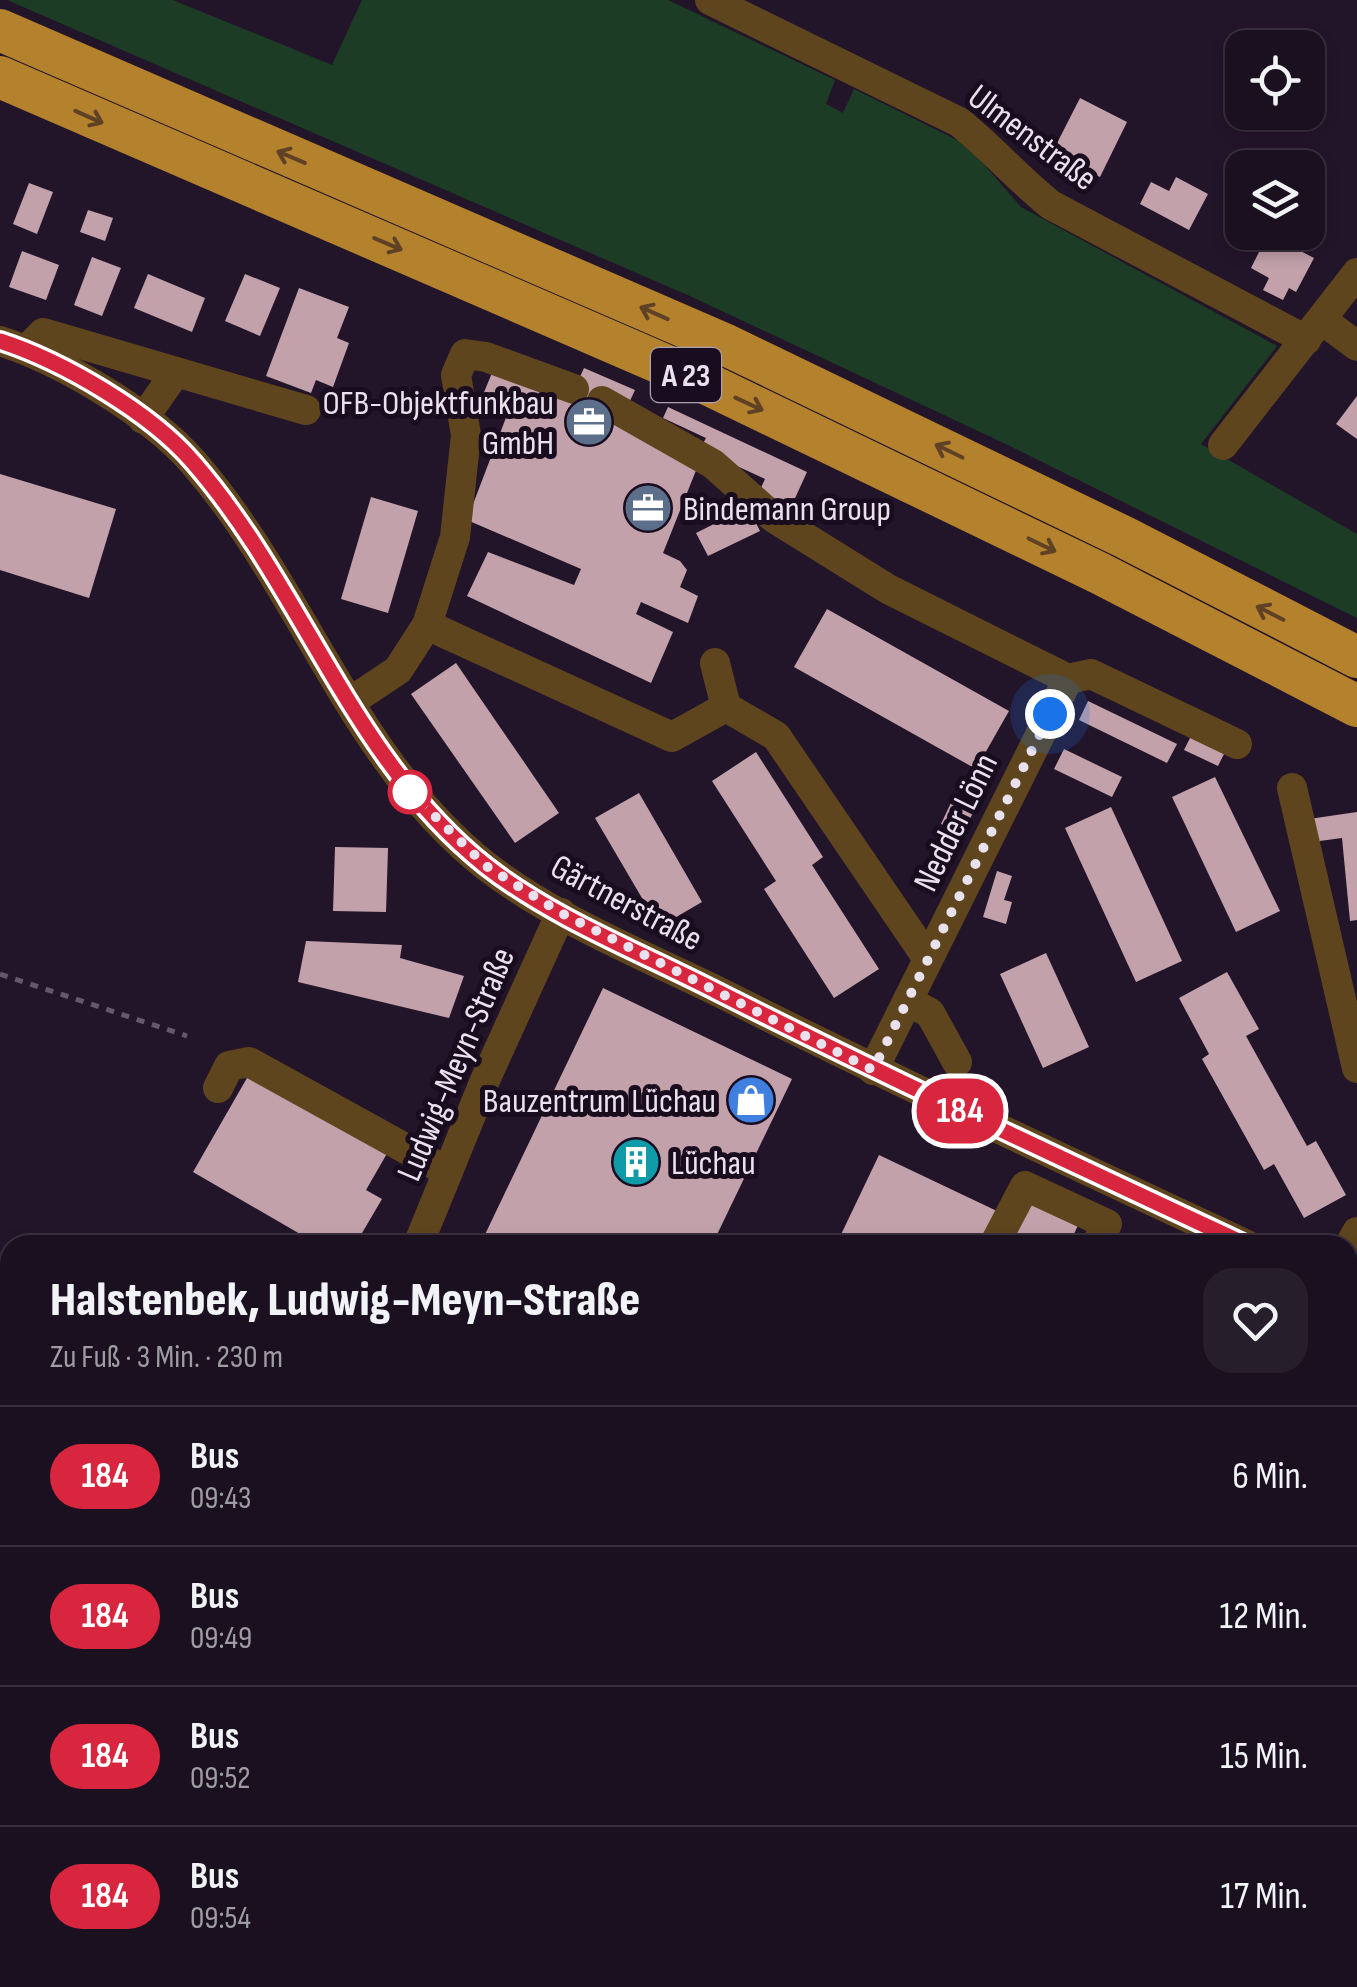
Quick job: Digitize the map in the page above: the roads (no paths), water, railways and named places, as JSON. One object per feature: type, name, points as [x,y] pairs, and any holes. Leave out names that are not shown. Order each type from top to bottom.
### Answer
[{"type":"highway","name":"A 23","points":[[0,30],[724,344],[1018,484],[1357,657]]},
{"type":"highway","name":"A 23","points":[[0,77],[714,387],[1099,573],[1357,706]]},
{"type":"street","name":"Ulmenstraße","points":[[710,0],[959,122],[1051,205],[1314,330],[1357,346]]},
{"type":"street","points":[[1224,445],[1357,273]]},
{"type":"street","name":"Gärtnerstraße","points":[[13,345],[43,333],[306,410]]},
{"type":"street","name":"Gärtnerstraße","points":[[13,345],[45,356],[143,419],[192,460],[259,553],[306,634],[417,800],[486,866],[561,913],[873,1070],[1225,1235]]},
{"type":"street","points":[[350,702],[398,670],[427,626],[455,537],[466,435],[456,375],[465,354],[486,357],[588,395],[713,464],[774,518],[888,589],[1068,679],[1090,674],[1237,744]]},
{"type":"street","points":[[143,419],[176,372]]},
{"type":"street","points":[[427,626],[672,736],[726,707]]},
{"type":"street","points":[[716,663],[726,707],[776,736],[928,959]]},
{"type":"street","name":"Nedder Lönn","points":[[873,1070],[1068,679]]},
{"type":"street","points":[[1292,788],[1357,1068]]},
{"type":"street","name":"Ludwig-Meyn-Straße","points":[[422,1235],[486,1078],[561,913]]},
{"type":"street","points":[[908,1001],[930,1013],[957,1062]]},
{"type":"street","points":[[218,1088],[230,1066],[249,1062],[448,1172]]},
{"type":"street","points":[[999,1235],[1046,1151]]},
{"type":"street","points":[[1025,1186],[1101,1234],[1122,1186]]},
{"type":"place","name":"OFB-Objektfunkbau GmbH","points":[[589,422]]},
{"type":"place","name":"Bindemann Group","points":[[648,508]]},
{"type":"place","name":"Bauzentrum Lüchau","points":[[751,1100]]},
{"type":"place","name":"Lüchau","points":[[636,1162]]}]
